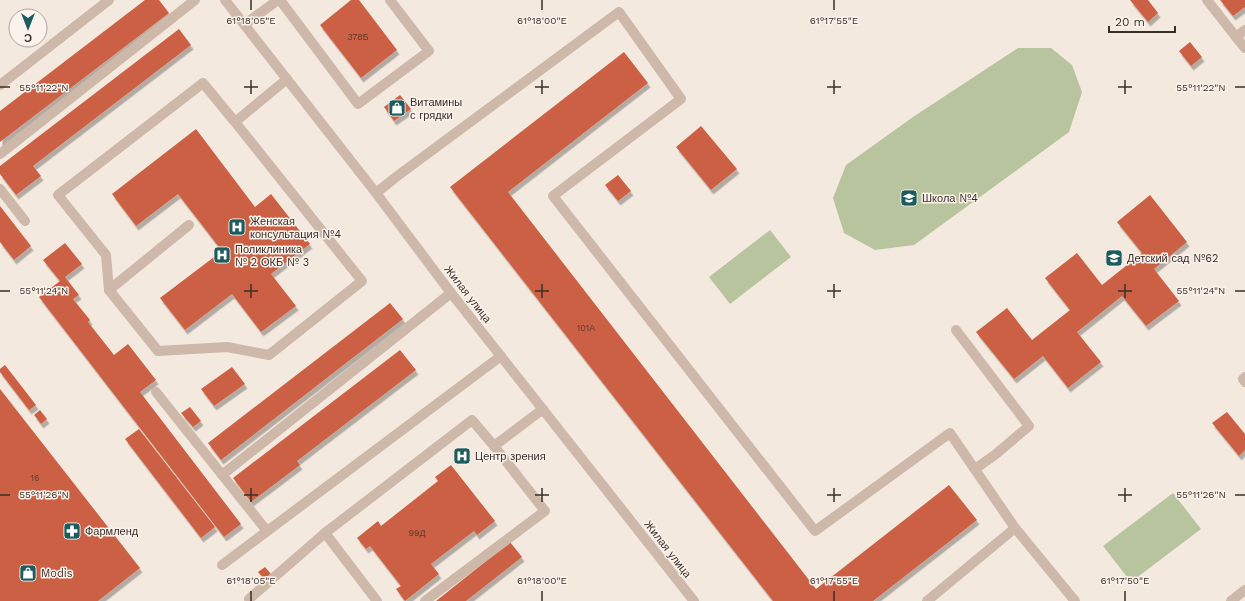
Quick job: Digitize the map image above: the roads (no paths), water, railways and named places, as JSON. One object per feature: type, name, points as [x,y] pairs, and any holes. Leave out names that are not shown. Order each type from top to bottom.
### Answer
[{"type":"street","points":[[0,85],[109,0]]},
{"type":"street","points":[[0,154],[195,0]]},
{"type":"street","name":"Жилая улица","points":[[226,0],[376,193],[451,293],[694,601]]},
{"type":"street","points":[[244,24],[279,0],[358,104],[429,51],[390,0]]},
{"type":"street","points":[[1207,0],[1245,48]]},
{"type":"street","points":[[376,193],[402,172],[619,12],[681,99],[553,196],[815,531],[950,433],[1015,528],[1075,601]]},
{"type":"street","points":[[1236,37],[1245,30]]},
{"type":"street","points":[[235,122],[287,79]]},
{"type":"street","points":[[203,82],[235,122],[362,281],[269,355],[227,347],[158,351],[109,290],[106,254],[58,195],[203,82]]},
{"type":"street","points":[[0,189],[26,221]]},
{"type":"street","points":[[109,290],[189,225]]},
{"type":"street","points":[[222,475],[451,293]]},
{"type":"street","points":[[956,330],[1029,426],[996,454],[975,469]]},
{"type":"street","points":[[222,565],[501,356]]},
{"type":"street","points":[[1245,377],[1243,379],[1245,382]]},
{"type":"street","points":[[156,392],[267,531]]},
{"type":"street","points":[[494,446],[543,409]]},
{"type":"street","points":[[249,599],[325,532],[472,420],[545,511],[425,601]]},
{"type":"street","points":[[927,601],[1015,528]]},
{"type":"street","points":[[325,532],[377,601]]},
{"type":"street","points":[[1231,601],[1245,590]]},
{"type":"place","name":"Витамины с грядки","points":[[397,108]]},
{"type":"place","name":"Школа №4","points":[[909,198]]},
{"type":"place","name":"Женская консультация №4","points":[[237,227]]},
{"type":"place","name":"Поликлиника № 2 ОКБ № 3","points":[[222,255]]},
{"type":"place","name":"Детский сад №62","points":[[1114,258]]},
{"type":"place","name":"Центр зрения","points":[[462,456]]},
{"type":"place","name":"Фармленд","points":[[72,531]]},
{"type":"place","name":"Modis","points":[[28,573]]}]
